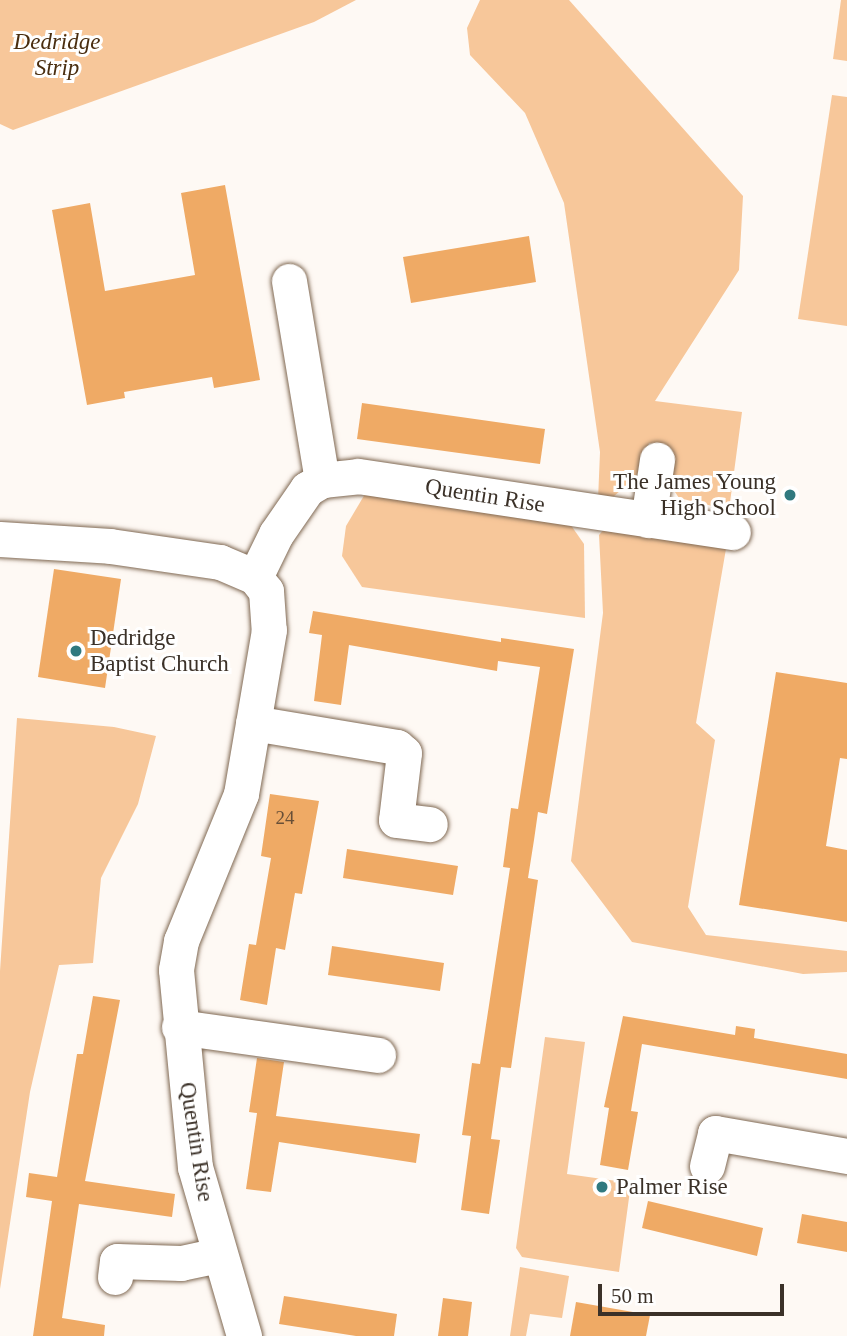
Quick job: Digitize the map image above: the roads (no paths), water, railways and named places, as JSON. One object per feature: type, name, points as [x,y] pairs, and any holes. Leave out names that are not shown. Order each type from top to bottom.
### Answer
[{"type":"street","points":[[0,539],[148,550],[220,562],[255,576],[294,508],[322,480],[289,281]]},
{"type":"street","points":[[648,520],[657,460]]},
{"type":"street","name":"Quentin Rise","points":[[322,480],[358,476],[733,532]]},
{"type":"street","name":"Quentin Rise","points":[[244,1336],[195,1167],[178,1027],[176,970],[181,941],[235,817],[253,723],[270,609],[266,591],[255,576]]},
{"type":"street","points":[[253,723],[397,747],[404,753],[398,820]]},
{"type":"street","points":[[178,1027],[378,1055]]},
{"type":"street","points":[[714,1135],[847,1156]]},
{"type":"street","points":[[118,1259],[181,1263],[219,1255]]},
{"type":"place","name":"The James Young High School","points":[[790,495]]},
{"type":"place","name":"Dedridge Baptist Church","points":[[76,651]]},
{"type":"place","name":"Palmer Rise","points":[[602,1187]]},
{"type":"park label","name":"Dedridge Strip","points":[[57,55]]}]
